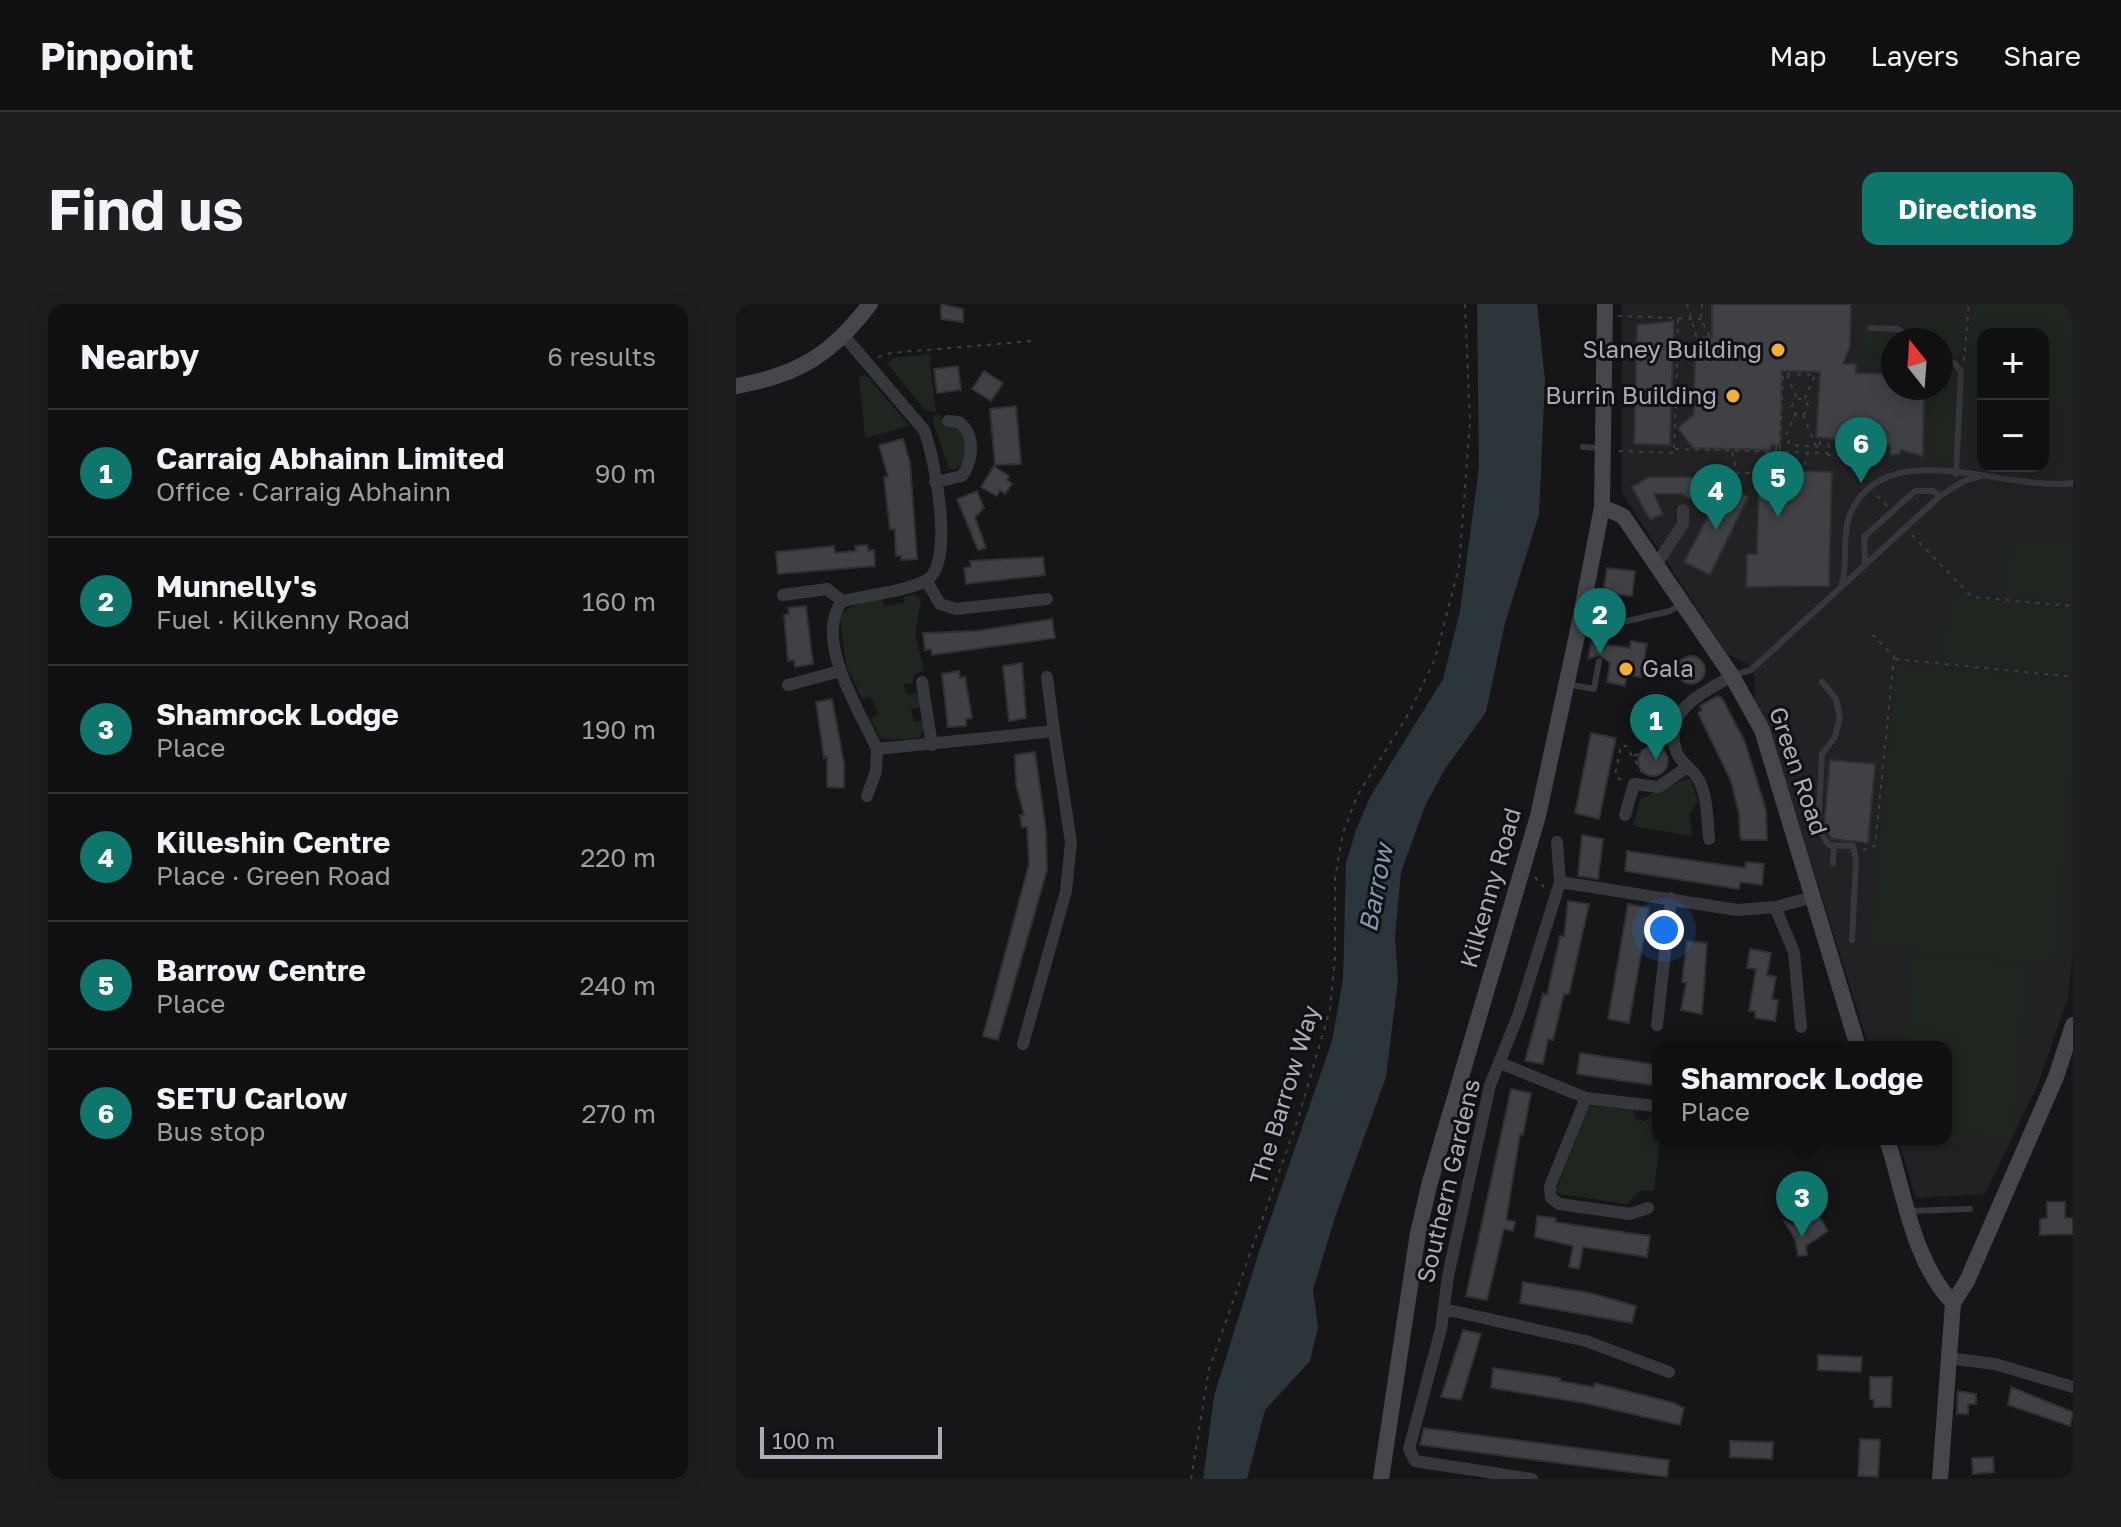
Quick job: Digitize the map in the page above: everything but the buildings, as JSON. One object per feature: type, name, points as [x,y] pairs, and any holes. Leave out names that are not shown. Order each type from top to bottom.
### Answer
[{"type":"street","points":[[736,386],[785,374],[827,352],[845,337],[870,304]]},
{"type":"street","name":"Kilkenny Road","points":[[1381,1479],[1427,1195],[1523,864],[1567,684],[1602,507],[1605,310]]},
{"type":"street","points":[[842,601],[926,580],[938,569],[943,541],[931,446],[924,430],[845,337]]},
{"type":"street","points":[[935,482],[962,476],[971,459],[968,431],[959,422],[948,421]]},
{"type":"street","name":"Green Road","points":[[1602,507],[1623,516],[1732,676],[1762,730],[1856,1041]]},
{"type":"street","points":[[1656,565],[1683,524],[1683,510]]},
{"type":"street","points":[[926,580],[940,604],[956,609],[1047,599]]},
{"type":"street","points":[[783,595],[827,589],[842,601]]},
{"type":"street","points":[[842,601],[834,620],[833,644],[840,671],[877,749],[876,771],[867,796]]},
{"type":"street","points":[[788,685],[840,671]]},
{"type":"street","points":[[1709,839],[1703,793],[1696,775],[1686,768],[1673,739],[1681,709],[1732,676]]},
{"type":"street","points":[[1023,1044],[1066,891],[1071,842],[1047,677]]},
{"type":"street","points":[[922,682],[932,745]]},
{"type":"street","points":[[877,749],[1054,731]]},
{"type":"street","points":[[1625,815],[1634,784],[1658,787],[1686,768]]},
{"type":"street","name":"Southern Gardens","points":[[1532,1479],[1415,1461],[1409,1449],[1444,1309],[1490,1085],[1560,882],[1557,842]]},
{"type":"street","points":[[1560,882],[1737,910],[1775,907],[1814,897]]},
{"type":"street","points":[[1657,1025],[1671,898]]},
{"type":"street","points":[[1775,907],[1797,964],[1801,1027]]},
{"type":"street","points":[[1940,1479],[1953,1303],[1967,1281],[2072,1035]]},
{"type":"street","name":"Southern Gardens","points":[[1500,1063],[1586,1098],[1652,1106]]},
{"type":"street","points":[[1586,1098],[1550,1186],[1551,1198],[1559,1204],[1630,1214],[1648,1208]]},
{"type":"street","points":[[1889,1145],[1931,1276],[1953,1303]]},
{"type":"street","name":"Southern Gardens","points":[[1444,1309],[1586,1341],[1669,1372]]},
{"type":"street","points":[[1947,1358],[1995,1364],[2073,1387]]},
{"type":"lane","points":[[1870,328],[1881,328]]},
{"type":"lane","points":[[1953,363],[1959,369],[1956,474]]},
{"type":"lane","points":[[1583,447],[1603,449]]},
{"type":"lane","points":[[1841,586],[1848,521],[1856,502],[1869,487],[1899,472],[2073,483]]},
{"type":"lane","points":[[1732,676],[1751,670],[1940,496],[1964,481],[1984,475]]},
{"type":"lane","points":[[1865,563],[1864,537],[1915,491],[1933,491],[1940,496]]},
{"type":"lane","points":[[1580,621],[1606,626],[1670,611],[1683,603]]},
{"type":"lane","points":[[1602,644],[1606,626]]},
{"type":"lane","points":[[1567,684],[1594,689],[1599,661]]},
{"type":"lane","points":[[1822,682],[1836,699],[1840,717],[1835,737],[1822,754],[1818,829],[1823,842],[1853,846],[1852,940]]},
{"type":"lane","points":[[1833,863],[1834,845]]},
{"type":"lane","points":[[1909,1211],[1970,1209]]},
{"type":"path","name":"The Barrow Way","points":[[1191,1479],[1209,1369],[1299,1116],[1330,1009],[1335,957],[1335,877],[1343,833],[1357,796],[1409,713],[1435,659],[1459,567],[1470,422],[1465,304]]},
{"type":"path","points":[[1687,304],[1701,348],[1706,345]]},
{"type":"path","points":[[1702,304],[1701,319],[1710,337]]},
{"type":"path","points":[[1959,369],[1966,359],[1969,304]]},
{"type":"path","points":[[1605,310],[1701,319]]},
{"type":"path","points":[[1603,449],[1674,453],[1678,318]]},
{"type":"path","points":[[866,361],[891,353],[1032,341]]},
{"type":"path","points":[[1803,414],[1808,409],[1804,400],[1815,375],[1783,374],[1776,468],[1804,469],[1805,446]]},
{"type":"path","points":[[1787,374],[1797,400]]},
{"type":"path","points":[[1793,404],[1804,400]]},
{"type":"path","points":[[1782,401],[1793,404]]},
{"type":"path","points":[[1790,452],[1786,435],[1796,413],[1793,404]]},
{"type":"path","points":[[1796,413],[1803,414]]},
{"type":"path","points":[[1803,414],[1818,446]]},
{"type":"path","points":[[1816,453],[1820,438]]},
{"type":"path","points":[[1790,445],[1839,445],[1839,455],[1892,512]]},
{"type":"path","points":[[1776,446],[1778,452]]},
{"type":"path","points":[[1827,447],[1831,457],[1839,455]]},
{"type":"path","points":[[1674,449],[1828,453]]},
{"type":"path","points":[[1732,451],[1737,473],[1771,473]]},
{"type":"path","points":[[1785,452],[1792,467]]},
{"type":"path","points":[[1905,527],[1972,597],[2073,606]]},
{"type":"path","points":[[1873,635],[1893,659],[2073,677]]},
{"type":"path","points":[[1855,853],[1875,846],[1893,659]]},
{"type":"path","points":[[1632,757],[1656,743],[1673,739]]},
{"type":"path","points":[[1631,787],[1615,775],[1621,746],[1626,746],[1649,788]]},
{"type":"path","points":[[1523,864],[1553,897]]},
{"type":"shaded area","points":[[1622,304],[2073,304],[2073,953],[2068,997],[2038,1084],[1985,1194],[1916,1198],[1900,1145],[1952,1145],[1952,1041],[1867,1041],[1770,731],[1755,703],[1755,677],[1748,664],[1727,654],[1622,493]]},
{"type":"shaded area","points":[[1972,304],[2073,304],[2073,407],[2049,405],[2049,328],[1977,328],[1977,401],[1966,400]]},
{"type":"shaded area","points":[[1899,321],[1960,323],[1963,325],[1960,357],[1953,357],[1953,328],[1911,328]]},
{"type":"shaded area","points":[[1862,332],[1881,333],[1881,365],[1862,366],[1858,346]]},
{"type":"shaded area","points":[[929,354],[936,412],[925,410],[887,363],[893,358]]},
{"type":"shaded area","points":[[1953,369],[1957,375],[1955,456],[1948,463],[1930,461],[1929,400],[1953,400]]},
{"type":"shaded area","points":[[866,375],[910,426],[865,438],[859,376]]},
{"type":"shaded area","points":[[935,415],[941,415],[943,427],[959,426],[964,433],[966,459],[955,470],[949,469],[932,419]]},
{"type":"shaded area","points":[[2010,537],[2073,542],[2073,602],[2005,596]]},
{"type":"shaded area","points":[[915,595],[921,600],[915,634],[924,671],[915,674],[912,683],[904,684],[906,694],[917,694],[921,707],[911,709],[914,722],[922,721],[924,730],[919,738],[891,740],[879,736],[871,718],[879,714],[870,696],[862,699],[846,665],[840,616],[850,607],[881,598],[884,607],[905,602],[903,597]]},
{"type":"shaded area","points":[[1949,597],[2073,607],[2073,674],[1941,662]]},
{"type":"shaded area","points":[[1896,665],[2073,681],[2073,761],[2055,963],[1870,947]]},
{"type":"shaded area","points":[[1685,779],[1691,780],[1698,802],[1689,814],[1693,836],[1633,826],[1640,799]]},
{"type":"shaded area","points":[[1912,954],[2028,964],[2013,1138],[1952,1133],[1952,1041],[1905,1041]]},
{"type":"shaded area","points":[[1594,1102],[1634,1109],[1635,1119],[1646,1121],[1652,1114],[1652,1145],[1659,1145],[1654,1191],[1640,1190],[1627,1204],[1560,1194],[1556,1190],[1587,1111]]},
{"type":"water","name":"Barrow","points":[[1477,304],[1537,304],[1545,380],[1539,514],[1505,623],[1486,712],[1445,769],[1425,806],[1401,872],[1395,937],[1398,980],[1386,1077],[1335,1217],[1313,1290],[1318,1327],[1310,1361],[1265,1410],[1247,1479],[1203,1479],[1214,1396],[1259,1252],[1332,1041],[1343,980],[1346,863],[1370,797],[1443,679],[1460,611],[1479,467]]},
{"type":"place","name":"Slaney Building","points":[[1778,350]]},
{"type":"place","name":"Burrin Building","points":[[1733,396]]},
{"type":"place","name":"SETU Carlow","points":[[1861,483]]},
{"type":"place","name":"Barrow Centre","points":[[1778,517]]},
{"type":"place","name":"Killeshin Centre","points":[[1716,530]]},
{"type":"place","name":"Munnelly's","points":[[1600,654]]},
{"type":"place","name":"Gala","points":[[1626,669]]},
{"type":"place","name":"Carraig Abhainn Limited","points":[[1656,760]]},
{"type":"place","name":"Shamrock Lodge","points":[[1802,1237]]}]
